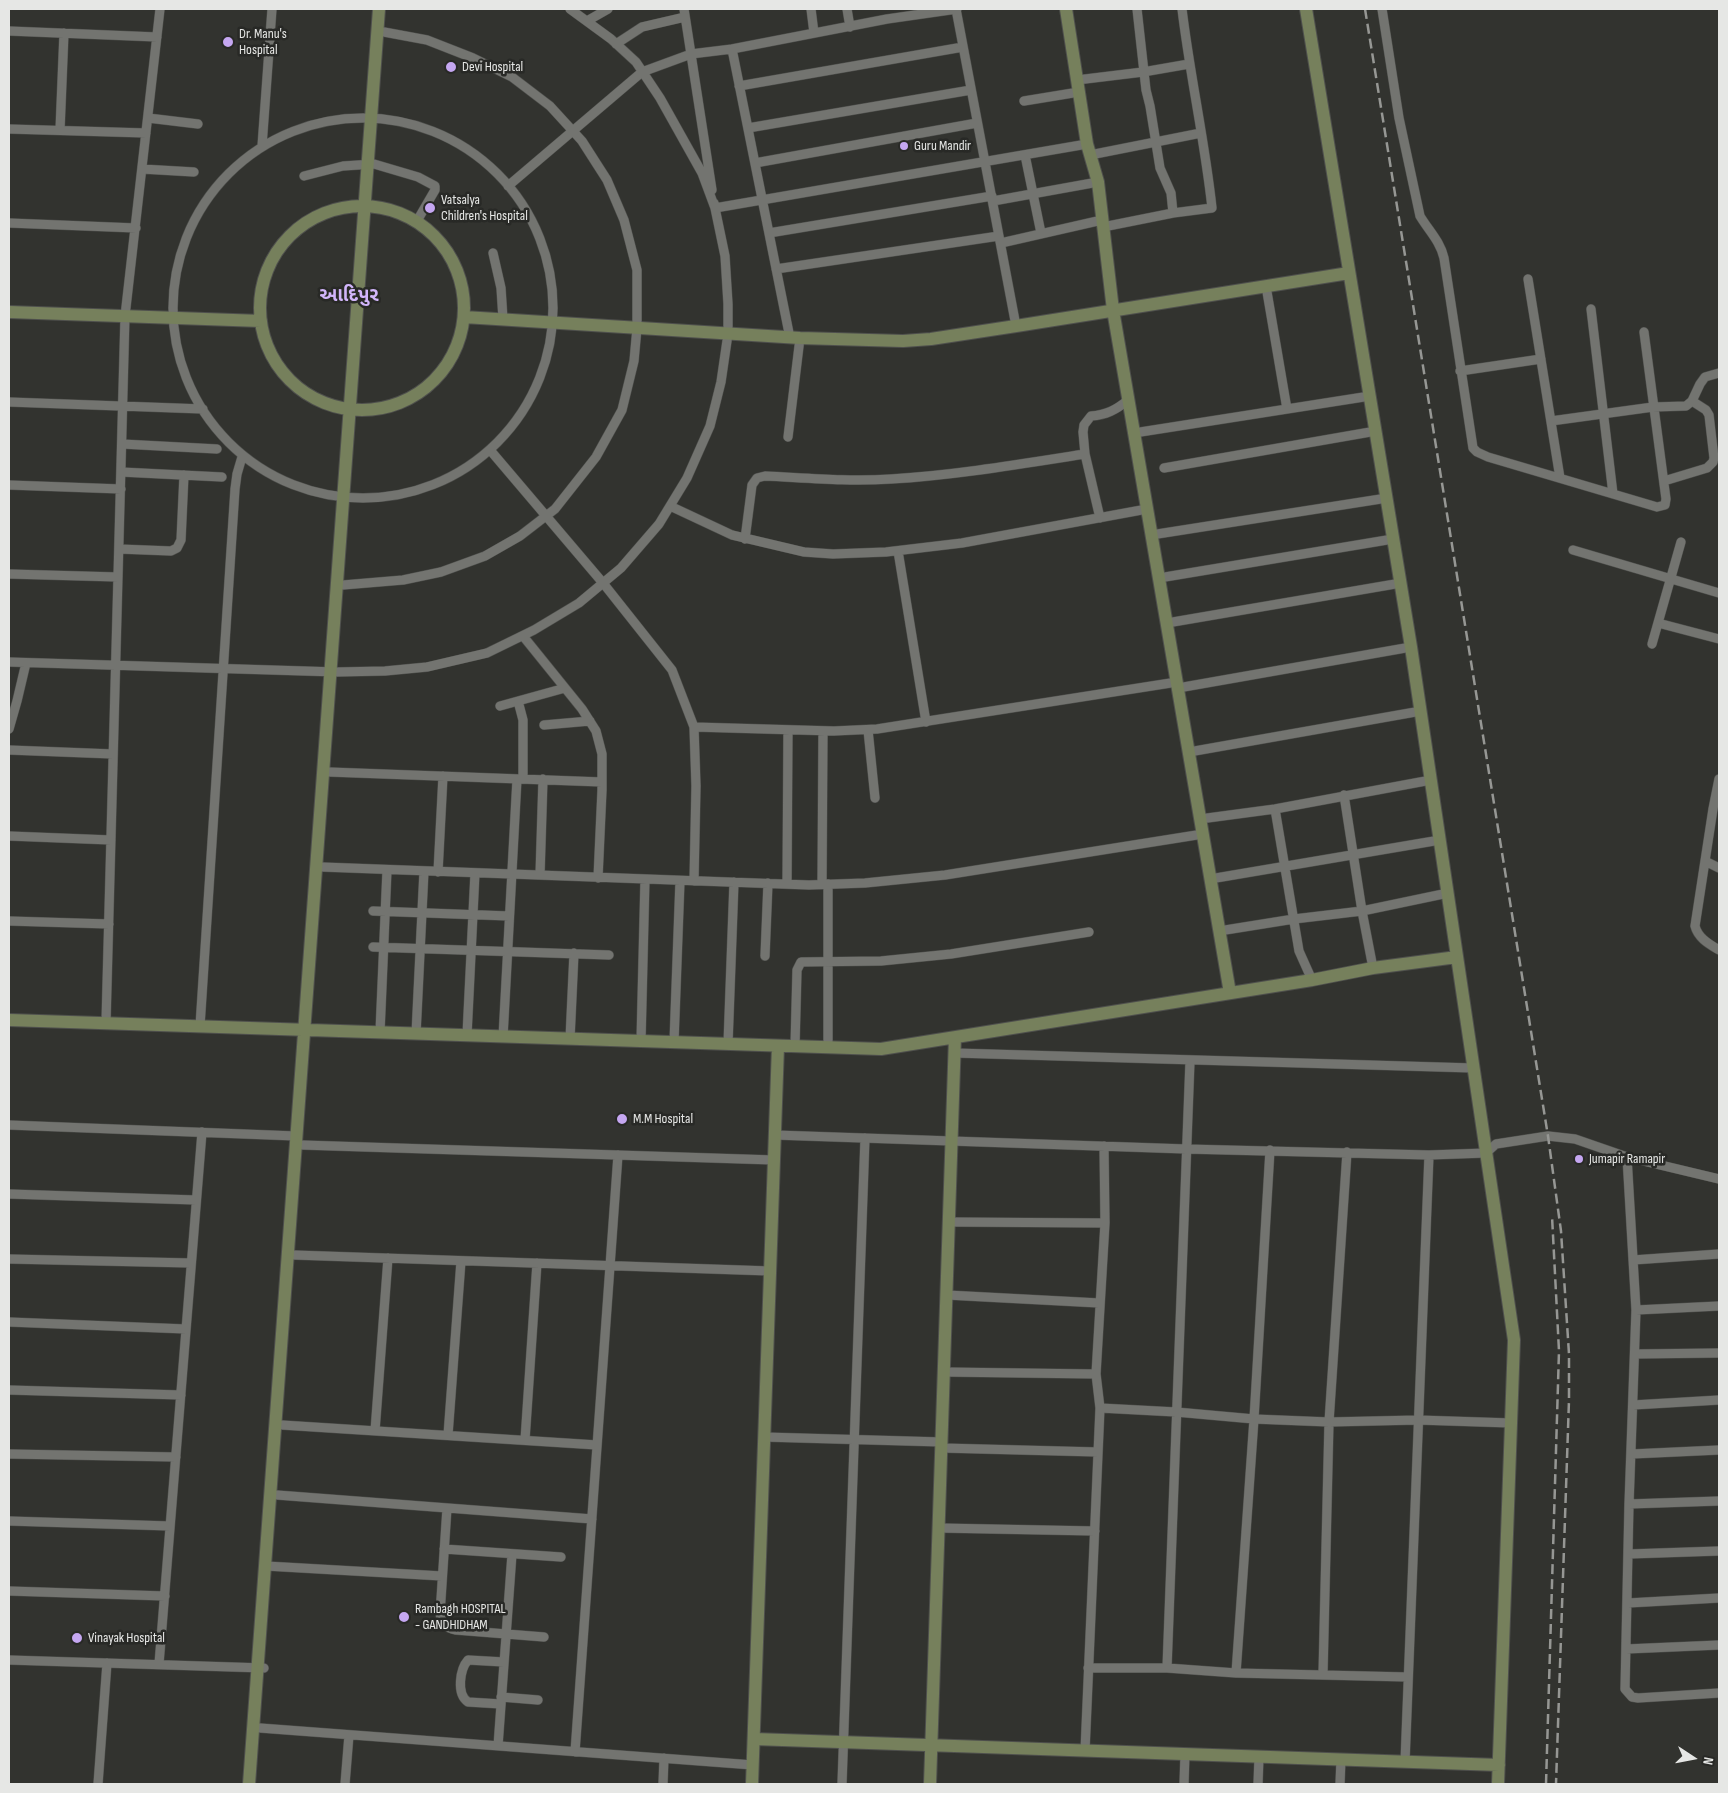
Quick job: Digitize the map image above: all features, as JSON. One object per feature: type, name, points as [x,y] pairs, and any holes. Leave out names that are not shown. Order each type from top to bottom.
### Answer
[{"type":"street","points":[[106,1023],[125,316],[160,9]]},
{"type":"street","points":[[262,146],[272,9]]},
{"type":"street","points":[[249,1784],[269,1566],[371,164],[379,9]]},
{"type":"street","points":[[374,120],[386,9]]},
{"type":"street","points":[[570,9],[616,44],[636,62],[660,98],[702,173],[715,208]]},
{"type":"street","points":[[587,21],[608,9]]},
{"type":"street","points":[[811,9],[814,33]]},
{"type":"street","points":[[847,9],[850,26]]},
{"type":"street","points":[[508,186],[642,72],[691,54],[732,49],[850,26],[899,13],[954,9],[978,123],[1016,326]]},
{"type":"street","points":[[1066,9],[1089,150],[1098,182],[1113,310],[1230,993]]},
{"type":"street","points":[[1137,9],[1143,72],[1160,168],[1171,193],[1173,213]]},
{"type":"street","points":[[776,269],[1041,234],[1102,223],[1212,208],[1182,9]]},
{"type":"street","points":[[1306,9],[1401,583],[1514,1340],[1498,1784]]},
{"type":"street","points":[[1382,9],[1399,118],[1420,216],[1427,228],[1441,244],[1444,258],[1472,448],[1488,457],[1657,507],[1665,504],[1664,481],[1644,332]]},
{"type":"street","points":[[9,662],[333,672],[385,671],[427,667],[487,653],[523,636],[579,603],[621,568],[659,524],[687,478],[710,426],[721,382],[728,334],[728,304],[725,256],[715,208],[684,13],[642,27],[616,44]]},
{"type":"street","points":[[9,31],[157,37]]},
{"type":"street","points":[[343,585],[403,580],[441,572],[484,556],[520,536],[555,509],[596,457],[622,410],[634,361],[637,328],[637,270],[624,220],[606,180],[582,141],[550,106],[512,77],[473,58],[427,40],[384,32]]},
{"type":"street","points":[[60,130],[64,33]]},
{"type":"street","points":[[739,86],[963,47]]},
{"type":"street","points":[[732,49],[776,269],[795,338],[788,437]]},
{"type":"street","points":[[1024,101],[1078,86],[1189,64]]},
{"type":"street","points":[[748,128],[971,90]]},
{"type":"street","points":[[148,118],[198,124]]},
{"type":"street","points":[[374,120],[418,127],[450,140],[480,160],[500,176],[526,208],[548,258],[553,289],[553,322],[544,365],[530,403],[490,450],[455,476],[418,490],[380,496],[346,497],[310,491],[279,479],[242,458],[203,409],[189,381],[178,351],[171,318],[176,277],[184,247],[194,221],[212,193],[234,168],[262,146],[299,129],[335,121],[374,120]]},
{"type":"street","points":[[755,163],[978,123]]},
{"type":"street","points":[[9,129],[146,133]]},
{"type":"street","points":[[715,208],[1024,155],[1089,150],[1200,133]]},
{"type":"street","points":[[1024,155],[1041,234]]},
{"type":"street","points":[[304,176],[343,166],[371,164],[418,177],[434,186],[434,193],[416,221]]},
{"type":"street","points":[[142,169],[194,172]]},
{"type":"street","points":[[769,232],[1032,194],[1098,182]]},
{"type":"street","points":[[368,205],[389,209],[408,216],[437,237],[447,250],[458,272],[464,292],[464,317],[457,348],[448,365],[435,380],[406,401],[385,408],[352,411],[324,404],[307,395],[291,382],[278,366],[266,344],[260,308],[262,286],[269,265],[280,247],[292,234],[310,220],[329,211],[349,206],[368,205]]},
{"type":"street","points":[[9,223],[136,228]]},
{"type":"street","points":[[493,253],[501,288],[503,319]]},
{"type":"street","points":[[464,317],[795,338],[903,341],[931,339],[1349,273]]},
{"type":"street","points":[[1528,280],[1560,478]]},
{"type":"street","points":[[1266,286],[1287,409]]},
{"type":"street","points":[[1590,309],[1614,494]]},
{"type":"street","points":[[9,312],[261,320]]},
{"type":"street","points":[[1460,371],[1541,359]]},
{"type":"street","points":[[1551,421],[1653,407],[1686,406],[1692,401],[1705,377],[1719,373]]},
{"type":"street","points":[[1134,433],[1370,396]]},
{"type":"street","points":[[1100,518],[1085,454],[1083,432],[1091,416],[1112,412],[1128,400]]},
{"type":"street","points":[[1664,481],[1708,468],[1713,462],[1709,415],[1706,410],[1692,401]]},
{"type":"street","points":[[9,402],[203,409]]},
{"type":"street","points":[[1164,468],[1376,431]]},
{"type":"street","points":[[122,444],[217,449]]},
{"type":"street","points":[[490,450],[604,583],[672,670],[694,727],[696,786],[694,881]]},
{"type":"street","points":[[744,539],[752,485],[757,478],[765,476],[890,480],[957,473],[1085,454]]},
{"type":"street","points":[[200,1026],[235,489],[242,458]]},
{"type":"street","points":[[121,472],[222,477]]},
{"type":"street","points":[[119,549],[171,550],[179,545],[184,475]]},
{"type":"street","points":[[9,485],[121,489]]},
{"type":"street","points":[[307,1030],[329,772],[333,672],[343,585],[346,497]]},
{"type":"street","points":[[1152,535],[1387,498]]},
{"type":"street","points":[[670,506],[744,539],[804,552],[833,554],[962,544],[1147,509]]},
{"type":"street","points":[[1159,578],[1394,539]]},
{"type":"street","points":[[1652,644],[1681,542]]},
{"type":"street","points":[[898,550],[926,722]]},
{"type":"street","points":[[1572,550],[1719,593]]},
{"type":"street","points":[[9,574],[118,577]]},
{"type":"street","points":[[1166,623],[1401,583]]},
{"type":"street","points":[[1658,623],[1719,639]]},
{"type":"street","points":[[523,636],[582,709],[596,731],[602,754],[598,878]]},
{"type":"street","points":[[694,727],[823,731],[868,730],[1177,685],[1411,647]]},
{"type":"street","points":[[9,729],[26,663]]},
{"type":"street","points":[[500,706],[565,688]]},
{"type":"street","points":[[503,1036],[509,916],[523,720],[518,701]]},
{"type":"street","points":[[1189,752],[1421,711]]},
{"type":"street","points":[[544,725],[590,721]]},
{"type":"street","points":[[787,884],[788,730]]},
{"type":"street","points":[[868,730],[875,798]]},
{"type":"street","points":[[823,731],[828,1047]]},
{"type":"street","points":[[9,750],[113,754]]},
{"type":"street","points":[[329,772],[602,782]]},
{"type":"street","points":[[438,872],[443,776]]},
{"type":"street","points":[[540,875],[543,779]]},
{"type":"street","points":[[1719,779],[1716,811],[1705,861],[1695,926],[1701,938],[1719,950]]},
{"type":"street","points":[[1200,819],[1275,808],[1431,780]]},
{"type":"street","points":[[1344,795],[1362,912],[1373,968]]},
{"type":"street","points":[[1275,808],[1286,866],[1298,951],[1312,980]]},
{"type":"street","points":[[322,867],[768,884],[865,883],[945,875],[1203,834]]},
{"type":"street","points":[[9,836],[111,840]]},
{"type":"street","points":[[1210,879],[1440,840]]},
{"type":"street","points":[[1705,861],[1719,868]]},
{"type":"street","points":[[380,1032],[387,870]]},
{"type":"street","points":[[416,1034],[424,871]]},
{"type":"street","points":[[467,1035],[475,873]]},
{"type":"street","points":[[641,1041],[645,879]]},
{"type":"street","points":[[674,1042],[680,881]]},
{"type":"street","points":[[728,1044],[734,882]]},
{"type":"street","points":[[765,956],[768,884]]},
{"type":"street","points":[[1219,931],[1294,919],[1362,912],[1448,893]]},
{"type":"street","points":[[373,911],[509,916]]},
{"type":"street","points":[[9,921],[108,924]]},
{"type":"street","points":[[795,1046],[798,965],[801,962],[881,961],[951,954],[1089,932]]},
{"type":"street","points":[[372,947],[609,955]]},
{"type":"street","points":[[570,1039],[574,953]]},
{"type":"street","points":[[9,1020],[881,1049],[1312,980],[1373,968],[1457,957]]},
{"type":"street","points":[[930,1784],[956,1037]]},
{"type":"street","points":[[752,1784],[778,1046]]},
{"type":"street","points":[[955,1053],[1473,1068]]},
{"type":"street","points":[[1166,1668],[1190,1061]]},
{"type":"street","points":[[9,1125],[202,1132],[299,1140],[618,1155],[774,1160]]},
{"type":"street","points":[[159,1664],[202,1132]]},
{"type":"street","points":[[775,1135],[1429,1155],[1486,1153],[1496,1144],[1548,1136],[1575,1139],[1627,1157],[1719,1179]]},
{"type":"street","points":[[842,1784],[865,1138]]},
{"type":"street","points":[[269,1566],[277,1495],[294,1255],[299,1140]]},
{"type":"street","points":[[1085,1751],[1100,1408],[1096,1374],[1105,1223],[1104,1146]]},
{"type":"street","points":[[1236,1673],[1270,1150]]},
{"type":"street","points":[[1323,1674],[1329,1422],[1347,1152]]},
{"type":"street","points":[[575,1752],[618,1155]]},
{"type":"street","points":[[1405,1762],[1429,1155]]},
{"type":"street","points":[[1627,1157],[1636,1310],[1629,1504],[1626,1689],[1632,1696],[1638,1698],[1719,1693]]},
{"type":"street","points":[[9,1194],[196,1200]]},
{"type":"street","points":[[949,1222],[1105,1223]]},
{"type":"street","points":[[1633,1260],[1719,1254]]},
{"type":"street","points":[[294,1255],[770,1271]]},
{"type":"street","points":[[9,1258],[191,1263]]},
{"type":"street","points":[[375,1431],[388,1258]]},
{"type":"street","points":[[448,1435],[461,1261]]},
{"type":"street","points":[[525,1440],[537,1263]]},
{"type":"street","points":[[947,1295],[1099,1303]]},
{"type":"street","points":[[1636,1310],[1719,1306]]},
{"type":"street","points":[[9,1322],[186,1329]]},
{"type":"street","points":[[1635,1354],[1719,1353]]},
{"type":"street","points":[[944,1372],[1096,1374]]},
{"type":"street","points":[[9,1390],[181,1395]]},
{"type":"street","points":[[1633,1405],[1719,1400]]},
{"type":"street","points":[[1100,1408],[1254,1419],[1329,1422],[1418,1420],[1511,1423]]},
{"type":"street","points":[[282,1425],[597,1444]]},
{"type":"street","points":[[764,1437],[1098,1452]]},
{"type":"street","points":[[1632,1454],[1719,1450]]},
{"type":"street","points":[[9,1454],[176,1457]]},
{"type":"street","points":[[277,1495],[592,1519]]},
{"type":"street","points":[[1629,1504],[1719,1501]]},
{"type":"street","points":[[447,1508],[440,1614],[445,1626],[456,1630],[544,1637]]},
{"type":"street","points":[[9,1520],[170,1526]]},
{"type":"street","points":[[939,1528],[1094,1531]]},
{"type":"street","points":[[444,1549],[561,1557]]},
{"type":"street","points":[[1629,1554],[1719,1551]]},
{"type":"street","points":[[498,1746],[512,1554]]},
{"type":"street","points":[[269,1566],[442,1576]]},
{"type":"street","points":[[9,1591],[165,1596]]},
{"type":"street","points":[[1628,1602],[1719,1598]]},
{"type":"street","points":[[1626,1649],[1719,1646]]},
{"type":"street","points":[[9,1660],[260,1667]]},
{"type":"street","points":[[504,1662],[468,1660],[463,1667],[460,1690],[463,1699],[468,1702],[538,1700]]},
{"type":"street","points":[[98,1784],[107,1663]]},
{"type":"street","points":[[256,1784],[260,1728],[260,1667]]},
{"type":"street","points":[[1088,1668],[1166,1668],[1236,1673],[1408,1677]]},
{"type":"street","points":[[260,1728],[753,1765]]},
{"type":"street","points":[[345,1784],[349,1735]]},
{"type":"street","points":[[754,1739],[1499,1765]]},
{"type":"street","points":[[1184,1784],[1185,1754]]},
{"type":"street","points":[[1258,1784],[1259,1757]]},
{"type":"street","points":[[663,1784],[664,1758]]},
{"type":"street","points":[[1340,1784],[1341,1759]]},
{"type":"railway","points":[[1365,9],[1548,1136],[1561,1231],[1569,1354],[1569,1400],[1556,1784]]},
{"type":"railway","points":[[1546,1784],[1559,1351],[1552,1216]]},
{"type":"place","name":"Dr. Manu's Hospital","points":[[228,42]]},
{"type":"place","name":"Devi Hospital","points":[[451,67]]},
{"type":"place","name":"Guru Mandir","points":[[904,146]]},
{"type":"place","name":"Vatsalya Children's Hospital","points":[[430,208]]},
{"type":"place","name":"M.M Hospital","points":[[622,1119]]},
{"type":"place","name":"Jumapir Ramapir","points":[[1579,1159]]},
{"type":"place","name":"Rambagh HOSPITAL - GANDHIDHAM","points":[[404,1617]]},
{"type":"place","name":"Vinayak Hospital","points":[[77,1638]]},
{"type":"district","name":"આદિપુર","points":[[349,296]]}]
